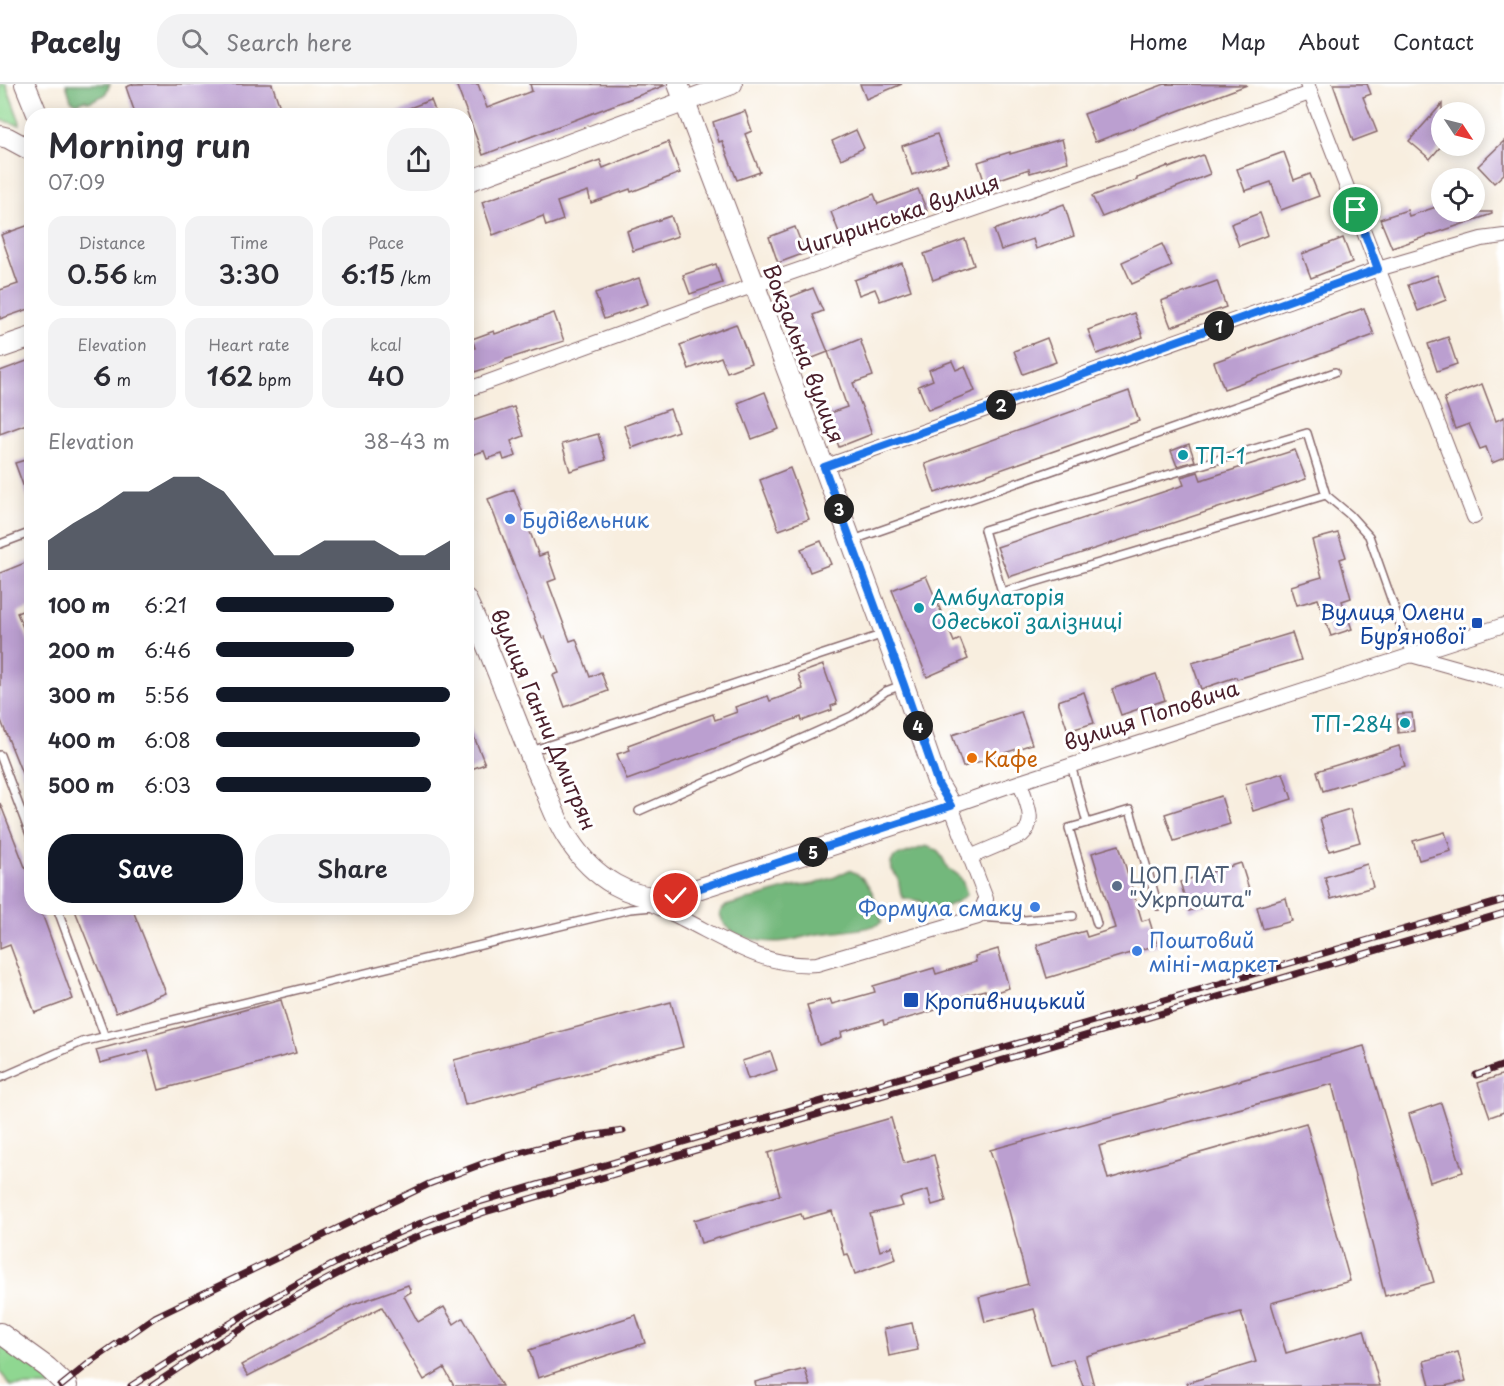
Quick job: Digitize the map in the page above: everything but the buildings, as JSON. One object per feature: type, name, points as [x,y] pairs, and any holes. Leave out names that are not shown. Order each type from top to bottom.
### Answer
[{"type":"street","points":[[25,84],[35,108]]},
{"type":"street","points":[[474,179],[682,93],[732,84]]},
{"type":"street","points":[[1309,88],[1474,517]]},
{"type":"street","name":"Чигиринська вулиця","points":[[474,387],[1309,88]]},
{"type":"street","name":"Вокзальна вулиця","points":[[682,93],[824,467],[938,784],[951,806]]},
{"type":"street","points":[[0,136],[24,147]]},
{"type":"street","points":[[824,467],[1378,269],[1480,238],[1504,236]]},
{"type":"street","points":[[0,348],[24,340]]},
{"type":"street","name":"вулиця Ганни Дмитрян","points":[[474,621],[561,826],[574,847],[596,872],[608,881],[634,893],[660,899],[676,896]]},
{"type":"street","name":"вулиця Поповича","points":[[676,896],[1504,625]]},
{"type":"street","points":[[1411,655],[1504,681]]},
{"type":"street","points":[[970,857],[1022,835],[1027,830],[1030,816],[1020,782]]},
{"type":"street","points":[[634,893],[655,907],[750,954],[775,962],[818,964],[978,917],[986,899],[951,806]]},
{"type":"street","points":[[0,1333],[46,1367],[67,1386]]},
{"type":"lane","points":[[850,541],[1335,372]]},
{"type":"lane","points":[[1326,495],[1002,592],[984,530],[1307,433],[1326,495],[1350,515],[1369,536],[1411,655]]},
{"type":"lane","points":[[0,544],[24,535]]},
{"type":"lane","points":[[528,751],[884,634]]},
{"type":"lane","points":[[639,811],[852,716],[886,691],[904,685]]},
{"type":"lane","points":[[0,756],[24,819]]},
{"type":"lane","points":[[1071,765],[1087,823]]},
{"type":"lane","points":[[1097,924],[1069,828],[1130,810],[1158,906]]},
{"type":"lane","points":[[0,1078],[82,1042],[630,909],[655,907]]},
{"type":"lane","points":[[60,915],[105,1036]]},
{"type":"lane","points":[[978,917],[1024,920],[1073,916]]},
{"type":"green space","points":[[0,84],[6,84],[20,125],[0,120]]},
{"type":"green space","points":[[66,84],[110,84],[105,95],[89,102],[85,100],[77,103],[71,100]]},
{"type":"green space","points":[[926,846],[938,852],[948,869],[959,876],[967,894],[949,905],[928,910],[920,901],[903,898],[891,863],[894,857]]},
{"type":"green space","points":[[849,870],[863,878],[872,891],[882,922],[877,925],[777,942],[746,937],[728,928],[723,921],[720,912],[726,906],[792,887],[814,884]]},
{"type":"green space","points":[[0,1343],[54,1384],[51,1386],[11,1386],[0,1372]]},
{"type":"railway","points":[[131,1386],[250,1311],[330,1266],[371,1245],[459,1208],[1504,900]]},
{"type":"railway","points":[[152,1386],[234,1332],[319,1283],[404,1242],[485,1212],[1504,913]]},
{"type":"railway","points":[[1476,1075],[1504,1065]]},
{"type":"railway","points":[[61,1386],[92,1361],[155,1317],[429,1184],[487,1162],[534,1149],[623,1131]]},
{"type":"place","name":"ТП-1","points":[[1183,455]]},
{"type":"place","name":"Будівельник","points":[[510,519]]},
{"type":"place","name":"Амбулаторія Одеської залізниці","points":[[919,608]]},
{"type":"place","name":"Вулиця Олени Бур’янової","points":[[1477,623]]},
{"type":"place","name":"ТП-284","points":[[1405,723]]},
{"type":"place","name":"Кафе","points":[[972,758]]},
{"type":"place","name":"ЦОП ПАТ \"Укрпошта\"","points":[[1117,886]]},
{"type":"place","name":"Формула смаку","points":[[1035,907]]},
{"type":"place","name":"Поштовий міні-маркет","points":[[1137,951]]},
{"type":"place","name":"Кропивницький","points":[[911,1000]]},
{"type":"route","points":[[676,896],[951,806],[938,784],[824,467],[838,464],[1378,269],[1356,210]]}]
